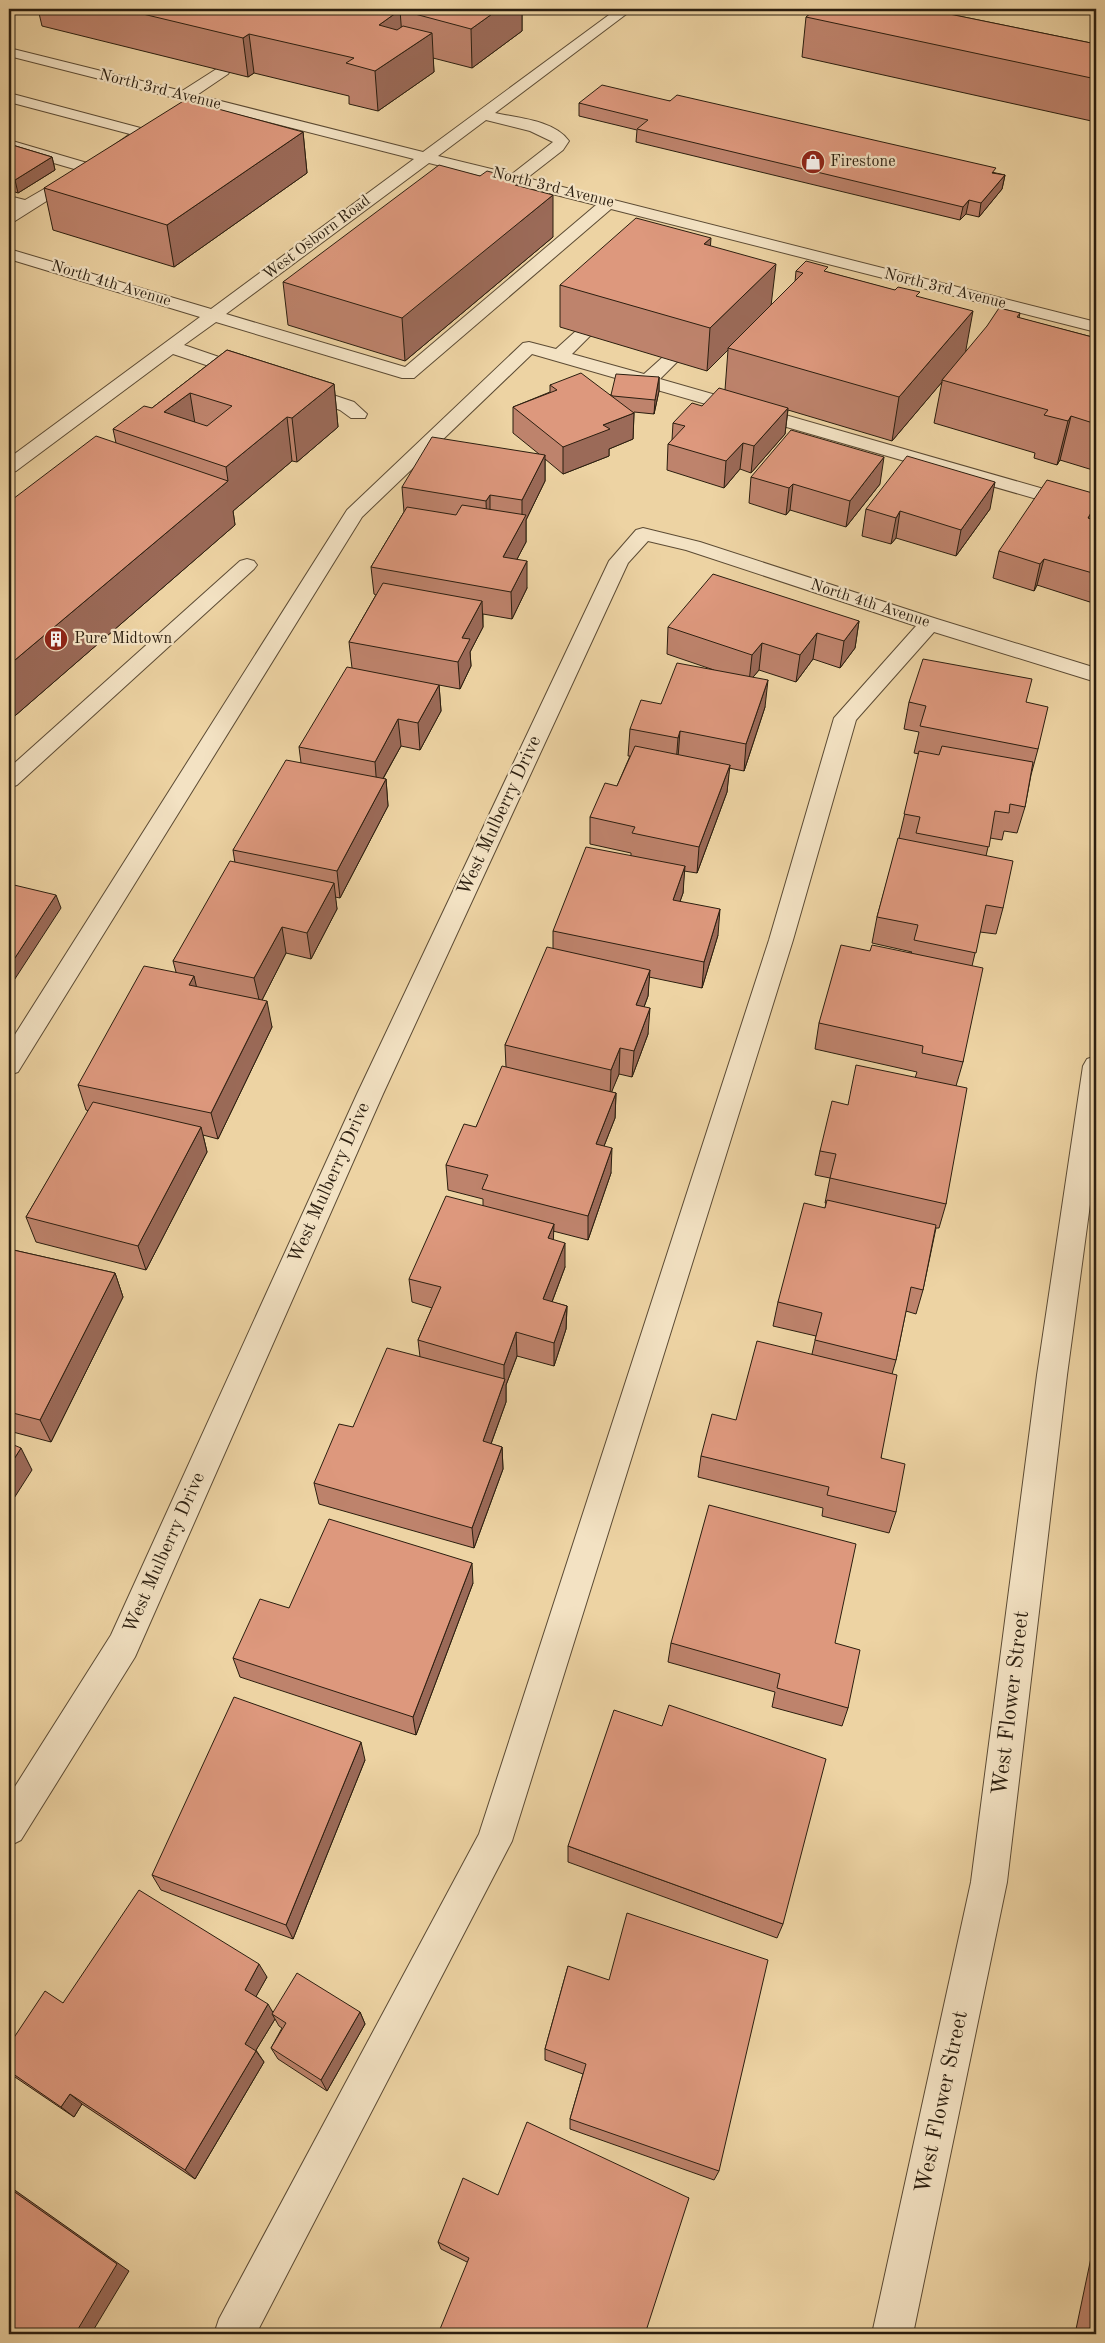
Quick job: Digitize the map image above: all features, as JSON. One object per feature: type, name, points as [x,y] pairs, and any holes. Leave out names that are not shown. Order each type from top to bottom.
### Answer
[{"type":"street","name":"West Osborn Road","points":[[9,466],[626,9]]},
{"type":"street","name":"North 3rd Avenue","points":[[9,52],[881,272],[967,301],[1096,327]]},
{"type":"street","points":[[185,96],[223,71]]},
{"type":"street","points":[[9,97],[143,133],[9,218]]},
{"type":"street","points":[[482,116],[540,129],[561,141],[558,147],[516,179]]},
{"type":"street","points":[[9,145],[88,168]]},
{"type":"street","points":[[9,201],[27,206]]},
{"type":"street","name":"North 4th Avenue","points":[[9,254],[408,374],[609,203]]},
{"type":"street","points":[[682,242],[699,225]]},
{"type":"street","points":[[766,264],[783,247]]},
{"type":"street","points":[[866,289],[881,272]]},
{"type":"street","points":[[559,356],[583,334]]},
{"type":"street","points":[[171,347],[264,378]]},
{"type":"street","points":[[9,1065],[354,514],[529,348],[648,381],[772,411],[1096,510]]},
{"type":"street","points":[[648,381],[670,360]]},
{"type":"street","points":[[283,384],[348,406],[358,414]]},
{"type":"street","name":"North 4th Avenue","points":[[643,534],[693,546],[930,624],[1096,675]]},
{"type":"street","name":"West Mulberry Drive","points":[[9,1828],[123,1646],[370,1094],[606,588],[619,561],[643,534]]},
{"type":"street","points":[[9,780],[246,565]]},
{"type":"street","points":[[234,2334],[494,1840],[781,940],[845,718],[930,624]]},
{"type":"street","name":"West Flower Street","points":[[892,2334],[989,1882],[1052,1375],[1096,1066]]},
{"type":"building","points":[[122,9],[499,9],[471,29],[400,10],[379,25],[397,30],[403,26],[432,33],[375,71],[346,63],[354,58],[249,34],[243,38]]},
{"type":"building","points":[[816,9],[925,9],[1096,44],[1096,79],[806,17]]},
{"type":"building","name":"Firestone","points":[[602,85],[670,101],[677,95],[996,168],[992,173],[1005,175],[981,203],[969,200],[963,207],[637,129],[648,120],[579,103]]},
{"type":"building","points":[[185,100],[303,132],[167,225],[44,188]]},
{"type":"building","points":[[9,144],[52,157],[15,180],[9,178]]},
{"type":"building","points":[[439,165],[480,176],[487,171],[521,180],[515,185],[553,195],[402,318],[283,282]]},
{"type":"building","points":[[636,218],[711,238],[704,244],[776,264],[710,328],[560,285]]},
{"type":"building","points":[[806,261],[828,267],[824,271],[895,290],[898,287],[920,292],[916,296],[973,311],[899,397],[728,348],[803,273],[796,271]]},
{"type":"building","points":[[999,308],[1020,313],[1017,317],[1096,338],[1096,424],[1071,416],[1068,421],[1044,415],[1048,410],[942,380],[987,326]]},
{"type":"building","points":[[227,350],[334,384],[292,418],[287,417],[226,467],[113,429],[144,406],[152,408]],"holes":[[[190,393],[232,406],[207,426],[164,412]]]},
{"type":"building","points":[[581,373],[634,413],[603,425],[610,429],[563,447],[513,407],[557,390],[550,385]]},
{"type":"building","points":[[616,374],[659,377],[655,400],[611,395]]},
{"type":"building","points":[[719,388],[788,408],[754,446],[743,443],[726,461],[668,444],[685,426],[673,423],[692,403],[702,406]]},
{"type":"building","points":[[791,430],[884,457],[850,501],[793,484],[789,488],[751,477]]},
{"type":"building","points":[[96,436],[228,481],[9,665],[9,502]]},
{"type":"building","points":[[432,437],[545,455],[522,500],[490,495],[486,501],[402,487]]},
{"type":"building","points":[[907,456],[995,482],[961,530],[900,511],[896,518],[866,509]]},
{"type":"building","points":[[1047,480],[1096,494],[1096,504],[1088,518],[1096,521],[1096,574],[1044,559],[1040,564],[999,551]]},
{"type":"building","points":[[462,505],[526,515],[503,557],[527,561],[511,592],[371,567],[407,507],[456,515]]},
{"type":"building","points":[[713,574],[859,621],[844,641],[817,633],[800,655],[762,643],[752,655],[668,627]]},
{"type":"building","points":[[383,583],[482,601],[462,638],[470,639],[458,662],[349,642]]},
{"type":"building","points":[[923,659],[1032,679],[1026,702],[1048,707],[1038,749],[920,726],[926,706],[909,702]]},
{"type":"building","points":[[677,663],[768,680],[746,744],[680,731],[678,738],[630,729],[641,700],[661,704]]},
{"type":"building","points":[[347,667],[439,685],[418,723],[398,719],[375,762],[299,747]]},
{"type":"building","points":[[635,746],[730,765],[699,847],[632,833],[635,827],[590,817],[605,783],[617,786]]},
{"type":"building","points":[[942,746],[1033,762],[1025,807],[1010,804],[1009,813],[995,811],[989,847],[916,833],[920,817],[904,814],[919,751],[939,755]]},
{"type":"building","points":[[286,760],[386,779],[337,871],[233,850]]},
{"type":"building","points":[[898,838],[1013,861],[1003,908],[986,905],[976,953],[914,940],[918,925],[877,917]]},
{"type":"building","points":[[586,847],[685,866],[673,900],[720,909],[704,962],[553,931]]},
{"type":"building","points":[[230,861],[334,883],[307,933],[282,927],[254,978],[173,961]]},
{"type":"building","points":[[14,885],[56,895],[9,967],[9,892]]},
{"type":"building","points":[[841,945],[870,951],[872,945],[983,968],[963,1062],[922,1053],[923,1046],[819,1023]]},
{"type":"building","points":[[547,947],[650,970],[636,1005],[650,1008],[634,1051],[620,1048],[611,1070],[505,1045]]},
{"type":"building","points":[[144,966],[194,976],[189,985],[267,1001],[211,1113],[78,1085]]},
{"type":"building","points":[[856,1065],[967,1088],[946,1204],[830,1178],[836,1154],[820,1151],[832,1101],[848,1105]]},
{"type":"building","points":[[502,1066],[616,1093],[596,1144],[612,1148],[588,1216],[482,1189],[488,1175],[446,1165],[464,1124],[476,1127]]},
{"type":"building","points":[[93,1102],[201,1127],[138,1246],[26,1217]]},
{"type":"building","points":[[446,1196],[554,1224],[548,1238],[565,1243],[543,1299],[567,1306],[554,1343],[516,1332],[504,1365],[418,1340],[441,1287],[409,1279]]},
{"type":"building","points":[[827,1200],[936,1225],[923,1290],[911,1287],[896,1360],[815,1340],[822,1313],[778,1302],[804,1203],[825,1208]]},
{"type":"building","points":[[9,1249],[115,1273],[40,1420],[9,1412]]},
{"type":"building","points":[[757,1341],[897,1375],[881,1458],[905,1464],[896,1512],[827,1495],[829,1487],[701,1456],[712,1414],[736,1420]]},
{"type":"building","points":[[387,1348],[505,1379],[483,1441],[502,1447],[472,1528],[314,1483],[339,1424],[353,1427]]},
{"type":"building","points":[[9,1443],[21,1448],[9,1467]]},
{"type":"building","points":[[709,1505],[856,1544],[835,1643],[860,1650],[848,1708],[777,1688],[780,1674],[671,1643]]},
{"type":"building","points":[[329,1519],[472,1563],[413,1717],[233,1658],[260,1599],[289,1608]]},
{"type":"building","points":[[234,1697],[361,1742],[286,1925],[152,1875]]},
{"type":"building","points":[[669,1705],[826,1759],[783,1924],[568,1846],[614,1710],[662,1726]]},
{"type":"building","points":[[139,1890],[259,1964],[245,1990],[268,2004],[245,2044],[256,2051],[185,2170],[70,2094],[61,2107],[9,2071],[9,2045],[45,1991],[63,2003]]},
{"type":"building","points":[[627,1913],[768,1960],[719,2171],[570,2119],[586,2064],[545,2049],[568,1966],[609,1980]]},
{"type":"building","points":[[297,1973],[360,2012],[321,2080],[271,2048],[286,2023],[272,2014]]},
{"type":"building","points":[[527,2122],[689,2198],[645,2334],[438,2334],[469,2258],[438,2242],[463,2178],[498,2195]]},
{"type":"building","points":[[9,2188],[117,2264],[75,2334],[9,2334]]},
{"type":"building","points":[[1096,2299],[1096,2334],[1089,2334]]},
{"type":"place","name":"Firestone","points":[[813,162]]},
{"type":"place","name":"Pure Midtown","points":[[56,639]]}]
